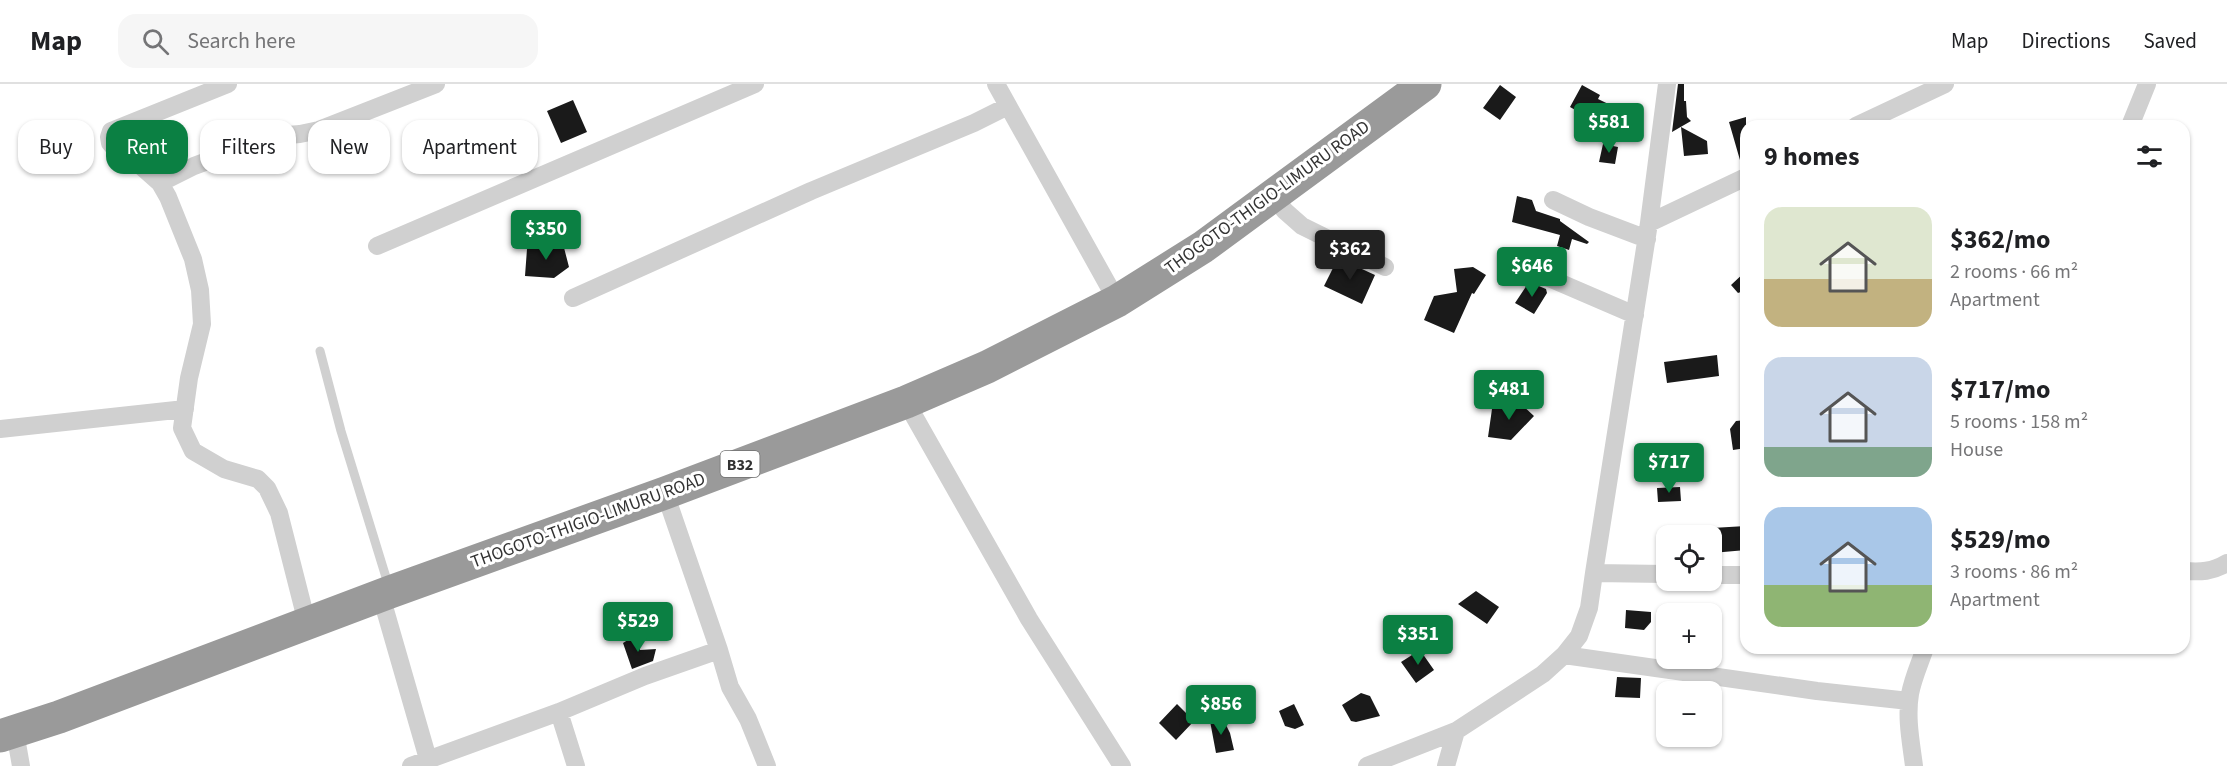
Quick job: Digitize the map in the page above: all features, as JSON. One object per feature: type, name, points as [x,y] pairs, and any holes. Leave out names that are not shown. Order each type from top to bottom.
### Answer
[{"type":"highway","name":"THOGOTO-THIGIO-LIMURU ROAD","points":[[7,734],[665,493],[906,402],[987,367],[1117,301],[1203,247],[1425,84]]},
{"type":"street","points":[[228,84],[111,131],[109,137],[110,143],[116,150],[142,167],[160,183],[180,224],[193,259],[200,291],[202,324],[189,378],[182,428],[193,451],[224,469],[258,479],[267,489],[279,513],[307,623]]},
{"type":"street","points":[[160,183],[194,166],[275,136],[319,130],[436,84]]},
{"type":"street","points":[[376,246],[755,84]]},
{"type":"street","points":[[996,84],[1117,301]]},
{"type":"street","points":[[1367,766],[1456,731],[1543,674],[1564,656],[1580,636],[1589,608],[1648,231],[1667,84]]},
{"type":"street","points":[[1869,120],[1945,84]]},
{"type":"street","points":[[2132,120],[2147,84]]},
{"type":"street","points":[[573,298],[811,191],[974,123],[1008,106]]},
{"type":"street","points":[[1553,200],[1589,217],[1648,231],[1740,180]]},
{"type":"street","points":[[1272,195],[1302,226],[1385,267]]},
{"type":"street","points":[[1507,260],[1635,315]]},
{"type":"street","points":[[906,402],[1029,619],[1122,766]]},
{"type":"street","points":[[0,429],[185,409]]},
{"type":"street","points":[[665,493],[730,687],[748,719],[767,766]]},
{"type":"street","points":[[2190,571],[2215,570],[2227,563]]},
{"type":"street","points":[[1594,573],[1656,574]]},
{"type":"street","points":[[1722,574],[1740,575]]},
{"type":"street","points":[[386,594],[419,763],[719,650]]},
{"type":"street","points":[[1914,766],[1908,716],[1909,701],[1923,654]]},
{"type":"street","points":[[1564,656],[1817,691],[1909,701]]},
{"type":"street","points":[[559,712],[576,766]]},
{"type":"street","points":[[1446,766],[1456,731]]},
{"type":"street","points":[[7,734],[21,766]]},
{"type":"lane","points":[[320,351],[386,594]]},
{"type":"building","points":[[1678,84],[1684,84],[1687,117],[1691,121],[1672,132]]},
{"type":"building","points":[[1500,85],[1516,97],[1500,120],[1483,108]]},
{"type":"building","points":[[1582,85],[1600,95],[1598,99],[1625,112],[1613,131],[1570,107]]},
{"type":"building","points":[[573,100],[587,132],[561,143],[547,111]]},
{"type":"building","points":[[1746,117],[1746,120],[1740,120],[1740,160],[1729,122]]},
{"type":"building","points":[[1681,127],[1707,141],[1708,154],[1684,156]]},
{"type":"building","points":[[1603,144],[1618,147],[1615,164],[1599,162]]},
{"type":"building","points":[[1517,196],[1532,200],[1536,211],[1560,219],[1589,242],[1587,244],[1572,239],[1569,250],[1557,246],[1560,235],[1512,222]]},
{"type":"building","points":[[562,240],[569,267],[554,278],[525,276],[527,249]]},
{"type":"building","points":[[1338,258],[1375,275],[1362,304],[1324,286]]},
{"type":"building","points":[[1473,267],[1486,275],[1474,294],[1472,293],[1454,333],[1424,320],[1434,296],[1457,292],[1454,269]]},
{"type":"building","points":[[1740,277],[1740,292],[1738,293],[1731,285]]},
{"type":"building","points":[[1529,282],[1546,289],[1547,293],[1534,314],[1515,303]]},
{"type":"building","points":[[1717,355],[1719,376],[1667,383],[1664,362]]},
{"type":"building","points":[[1518,401],[1534,416],[1511,440],[1488,437],[1492,409]]},
{"type":"building","points":[[1736,421],[1740,421],[1740,449],[1733,450],[1730,429]]},
{"type":"building","points":[[1680,487],[1681,501],[1658,502],[1657,488]]},
{"type":"building","points":[[1740,526],[1740,551],[1722,552],[1722,527]]},
{"type":"building","points":[[1476,591],[1499,607],[1487,624],[1458,604]]},
{"type":"building","points":[[1626,610],[1651,612],[1651,622],[1644,630],[1625,628]]},
{"type":"building","points":[[639,633],[640,650],[656,649],[653,661],[632,669],[623,643]]},
{"type":"building","points":[[1420,650],[1434,670],[1416,683],[1401,662]]},
{"type":"building","points":[[1617,677],[1641,678],[1640,698],[1615,697]]},
{"type":"building","points":[[1361,693],[1370,696],[1380,716],[1356,722],[1351,721],[1342,705]]},
{"type":"building","points":[[1177,704],[1194,721],[1176,740],[1159,723]]},
{"type":"building","points":[[1294,704],[1304,725],[1295,729],[1285,726],[1279,711]]},
{"type":"building","points":[[1221,715],[1230,733],[1234,750],[1216,753],[1210,721]]}]
